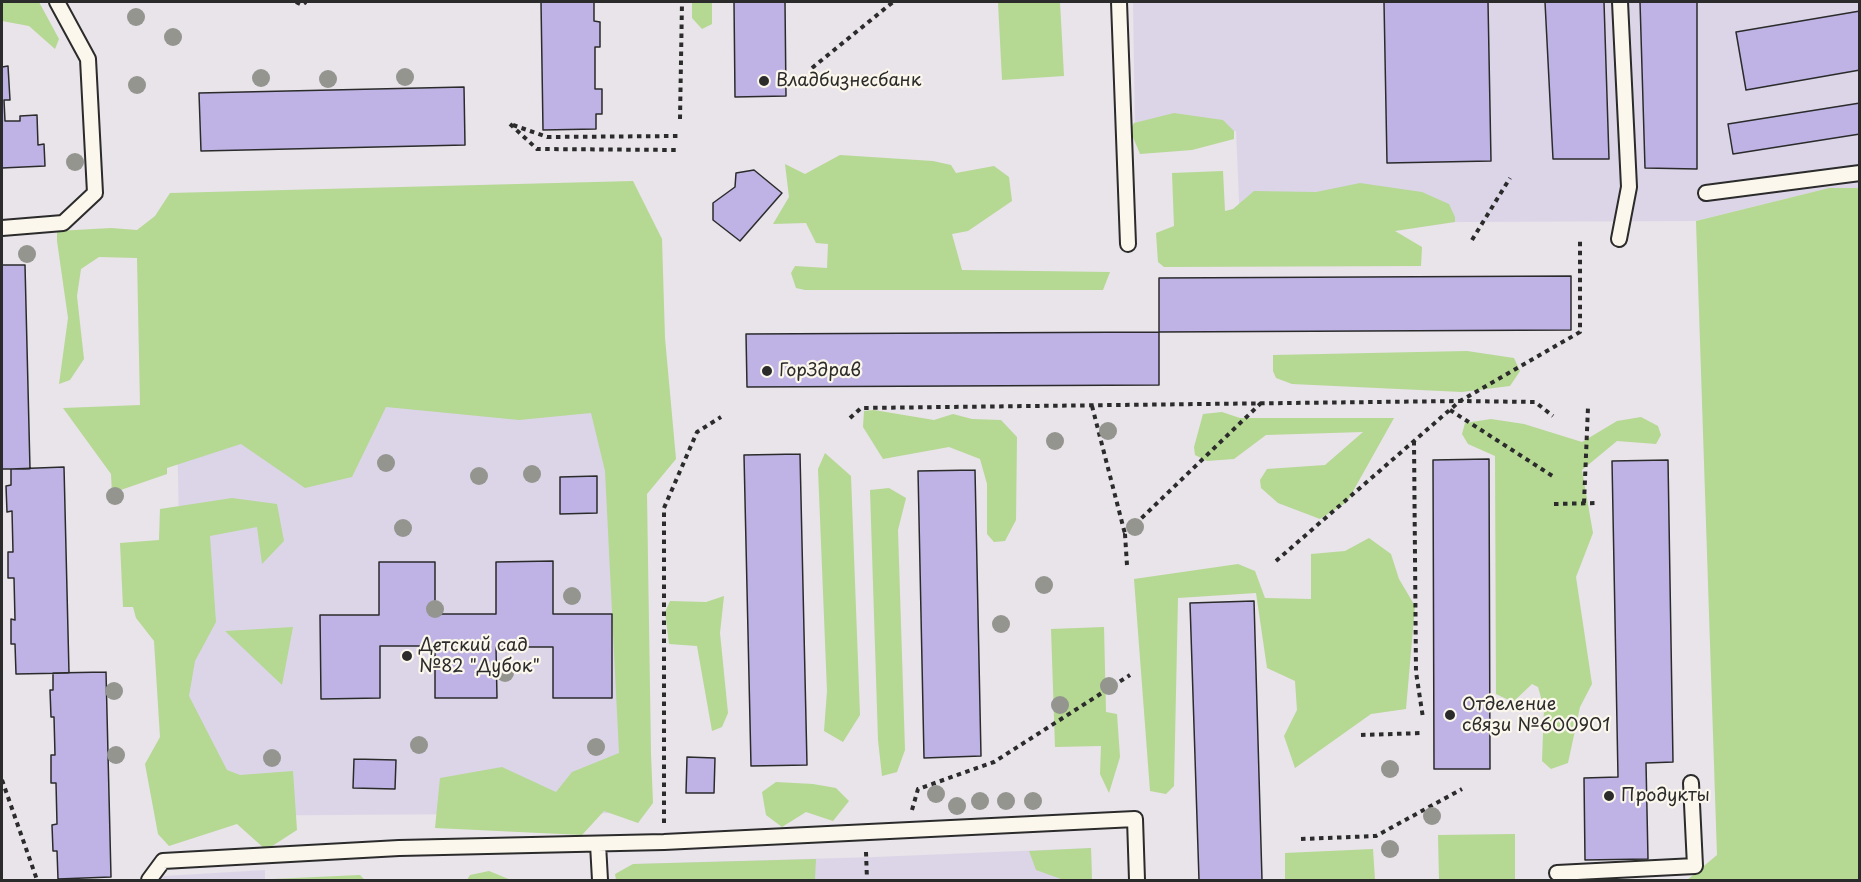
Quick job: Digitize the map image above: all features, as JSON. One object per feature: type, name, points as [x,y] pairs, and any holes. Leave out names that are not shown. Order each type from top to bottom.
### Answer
[{"type":"lane","points":[[2,228],[63,223],[95,194],[88,59],[57,2]]},
{"type":"lane","points":[[1119,2],[1128,244]]},
{"type":"lane","points":[[1619,239],[1629,187],[1620,2]]},
{"type":"lane","points":[[1706,193],[1860,173]]},
{"type":"lane","points":[[1557,873],[1695,866],[1691,783]]},
{"type":"lane","points":[[149,880],[162,861],[399,848],[664,842],[1135,819],[1137,880]]},
{"type":"lane","points":[[598,844],[600,880]]},
{"type":"path","points":[[296,2],[302,5],[306,2]]},
{"type":"path","points":[[680,119],[682,2]]},
{"type":"path","points":[[812,68],[893,2]]},
{"type":"path","points":[[679,135],[548,137],[510,124],[537,149],[679,150]]},
{"type":"path","points":[[1472,240],[1510,178]]},
{"type":"path","points":[[1276,561],[1460,401],[1580,332],[1580,239]]},
{"type":"path","points":[[850,418],[861,408],[1460,401],[1535,402],[1553,416]]},
{"type":"path","points":[[1125,534],[1261,403]]},
{"type":"path","points":[[1092,406],[1125,534],[1127,565]]},
{"type":"path","points":[[1584,503],[1588,407]]},
{"type":"path","points":[[1450,410],[1554,477]]},
{"type":"path","points":[[664,842],[664,508],[697,432],[721,417]]},
{"type":"path","points":[[1414,441],[1416,672],[1423,718]]},
{"type":"path","points":[[1554,504],[1599,503]]},
{"type":"path","points":[[906,831],[918,789],[994,762],[1130,675]]},
{"type":"path","points":[[1361,735],[1423,733]]},
{"type":"path","points":[[2,780],[37,880]]},
{"type":"path","points":[[1301,839],[1376,836],[1462,789]]},
{"type":"path","points":[[866,833],[867,880]]},
{"type":"shaded area","points":[[1133,2],[1859,2],[1859,188],[1829,188],[1696,221],[1240,223],[1236,131],[1135,133]]},
{"type":"shaded area","name":"Детский сад №82 \"Дубок\"","points":[[635,361],[631,813],[184,816],[176,363]]},
{"type":"shaded area","points":[[1091,848],[1092,880],[633,880],[633,864]]},
{"type":"shaded area","points":[[265,870],[265,880],[161,880],[164,876]]},
{"type":"green space","points":[[2,2],[39,2],[59,39],[55,49],[29,26],[2,21]]},
{"type":"green space","points":[[692,2],[712,2],[712,24],[702,29],[692,18]]},
{"type":"green space","points":[[998,2],[1060,2],[1064,76],[1002,80]]},
{"type":"green space","points":[[1174,113],[1223,120],[1234,131],[1234,139],[1192,150],[1140,154],[1130,130],[1134,123]]},
{"type":"green space","points":[[840,155],[933,161],[951,165],[956,173],[994,166],[1009,177],[1012,201],[968,231],[952,234],[962,270],[1110,272],[1103,290],[805,290],[796,288],[791,273],[795,266],[827,268],[828,244],[816,243],[806,223],[773,224],[789,197],[785,164],[805,174]]},
{"type":"green space","points":[[1223,171],[1225,211],[1233,209],[1254,191],[1316,192],[1360,183],[1422,192],[1449,204],[1455,222],[1395,231],[1422,247],[1421,266],[1164,267],[1158,262],[1156,233],[1174,226],[1172,173]]},
{"type":"green space","points":[[633,181],[662,239],[665,338],[676,459],[647,494],[653,803],[638,823],[604,811],[582,835],[435,828],[440,778],[502,767],[556,792],[572,772],[619,753],[605,471],[591,413],[519,420],[386,407],[352,477],[305,488],[241,444],[167,468],[167,474],[112,493],[111,474],[63,408],[140,405],[137,258],[99,257],[81,269],[77,296],[84,359],[70,380],[59,384],[68,318],[57,231],[111,228],[137,230],[155,216],[170,193]]},
{"type":"green space","points":[[1829,188],[1859,188],[1859,880],[1687,880],[1717,855],[1696,221]]},
{"type":"green space","points":[[1467,351],[1514,358],[1520,371],[1510,386],[1462,392],[1292,384],[1276,378],[1273,371],[1273,355]]},
{"type":"green space","points":[[874,410],[934,420],[953,414],[972,419],[1001,420],[1017,437],[1016,520],[1005,541],[994,542],[987,534],[987,484],[980,459],[949,447],[883,459],[863,427],[864,411]]},
{"type":"green space","points":[[1222,412],[1240,418],[1394,418],[1347,502],[1320,519],[1278,503],[1261,488],[1260,480],[1267,469],[1325,465],[1363,432],[1266,435],[1234,459],[1207,461],[1195,455],[1194,447],[1203,414]]},
{"type":"green space","points":[[1641,417],[1658,426],[1661,435],[1656,444],[1617,441],[1582,470],[1593,533],[1576,577],[1592,684],[1580,707],[1568,763],[1551,769],[1542,761],[1544,708],[1538,687],[1532,684],[1513,702],[1496,694],[1495,456],[1468,444],[1462,434],[1465,423],[1491,419],[1524,424],[1582,442],[1617,421]]},
{"type":"green space","points":[[825,453],[851,476],[860,715],[843,742],[824,731],[827,691],[818,469]]},
{"type":"green space","points":[[889,488],[906,498],[898,530],[905,750],[897,772],[882,776],[878,740],[870,490]]},
{"type":"green space","points":[[232,498],[277,504],[284,541],[262,564],[257,527],[210,536],[216,622],[195,661],[189,696],[227,770],[240,775],[293,771],[297,830],[266,850],[237,824],[169,846],[158,834],[145,764],[160,737],[154,641],[136,618],[133,607],[123,607],[120,543],[159,540],[160,509]]},
{"type":"green space","points":[[1369,538],[1391,554],[1399,579],[1415,606],[1406,709],[1371,714],[1295,768],[1284,736],[1297,710],[1295,681],[1267,668],[1256,593],[1178,598],[1174,786],[1166,794],[1150,791],[1134,579],[1238,564],[1255,571],[1265,598],[1311,599],[1311,554],[1345,551]]},
{"type":"green space","points":[[724,596],[720,633],[728,713],[722,727],[712,731],[697,646],[669,644],[665,612],[670,601],[706,602]]},
{"type":"green space","points":[[293,627],[282,685],[225,631]]},
{"type":"green space","points":[[1104,627],[1106,712],[1117,714],[1120,757],[1109,793],[1100,774],[1101,746],[1055,747],[1051,629]]},
{"type":"green space","points":[[776,782],[836,788],[849,801],[833,821],[806,812],[782,827],[766,815],[762,792]]},
{"type":"green space","points":[[1515,834],[1515,880],[1439,880],[1438,835]]},
{"type":"green space","points":[[1091,848],[1092,880],[1061,880],[1036,870],[1029,851]]},
{"type":"green space","points":[[1373,849],[1375,880],[1285,880],[1285,853]]},
{"type":"green space","points":[[816,859],[815,880],[616,880],[615,874],[633,864]]},
{"type":"green space","points":[[489,871],[511,880],[467,880],[470,875]]},
{"type":"green space","points":[[360,875],[365,880],[271,880],[272,879]]},
{"type":"building","points":[[541,2],[594,2],[594,21],[600,22],[600,47],[595,47],[595,89],[602,89],[602,114],[596,114],[596,129],[543,130]]},
{"type":"building","points":[[734,2],[785,2],[786,96],[735,97]]},
{"type":"building","points":[[1384,2],[1488,2],[1491,161],[1387,163]]},
{"type":"building","points":[[1545,2],[1604,2],[1609,159],[1553,159]]},
{"type":"building","points":[[1640,2],[1697,2],[1697,169],[1645,168]]},
{"type":"building","points":[[1860,11],[1860,70],[1746,90],[1736,32]]},
{"type":"building","points":[[8,66],[10,100],[4,100],[5,121],[20,121],[20,116],[37,115],[38,145],[44,144],[45,166],[2,168],[2,67]]},
{"type":"building","points":[[464,87],[465,145],[201,151],[199,93]]},
{"type":"building","points":[[1860,103],[1860,134],[1733,154],[1728,124]]},
{"type":"building","points":[[754,170],[782,193],[740,241],[713,220],[713,203],[735,187],[736,173]]},
{"type":"building","points":[[2,265],[25,265],[30,469],[2,469]]},
{"type":"building","points":[[1571,276],[1571,330],[1159,332],[1159,278]]},
{"type":"building","points":[[1159,332],[1159,385],[747,387],[746,334]]},
{"type":"building","points":[[800,454],[807,765],[751,766],[744,455]]},
{"type":"building","points":[[1489,459],[1490,769],[1434,769],[1433,460]]},
{"type":"building","points":[[1668,460],[1673,762],[1646,763],[1648,859],[1585,860],[1584,778],[1618,777],[1612,461]]},
{"type":"building","points":[[64,467],[69,673],[16,674],[15,644],[11,644],[11,619],[15,620],[14,578],[8,578],[8,552],[13,552],[12,511],[7,512],[6,486],[11,485],[11,469]]},
{"type":"building","points":[[975,470],[981,756],[924,758],[918,471]]},
{"type":"building","points":[[597,476],[597,513],[560,514],[560,477]]},
{"type":"building","points":[[553,561],[553,614],[612,614],[612,698],[553,698],[553,647],[496,647],[497,698],[435,698],[435,646],[380,646],[380,698],[321,699],[320,615],[379,615],[379,562],[435,562],[435,614],[496,614],[496,562]]},
{"type":"building","points":[[1254,601],[1262,880],[1199,880],[1190,603]]},
{"type":"building","points":[[106,672],[111,877],[58,879],[57,851],[53,851],[52,825],[57,824],[56,783],[51,783],[51,755],[55,755],[54,717],[51,717],[50,690],[53,690],[53,673]]},
{"type":"building","points":[[687,757],[715,758],[714,793],[686,793]]},
{"type":"building","points":[[354,759],[396,760],[395,789],[353,788]]},
{"type":"place","name":"Владбизнесбанк","points":[[764,81]]},
{"type":"place","name":"ГорЗдрав","points":[[767,371]]},
{"type":"place","name":"Детский сад №82 \"Дубок\"","points":[[407,656]]},
{"type":"place","name":"Отделение связи №600901","points":[[1450,715]]},
{"type":"place","name":"Продукты","points":[[1609,796]]}]
